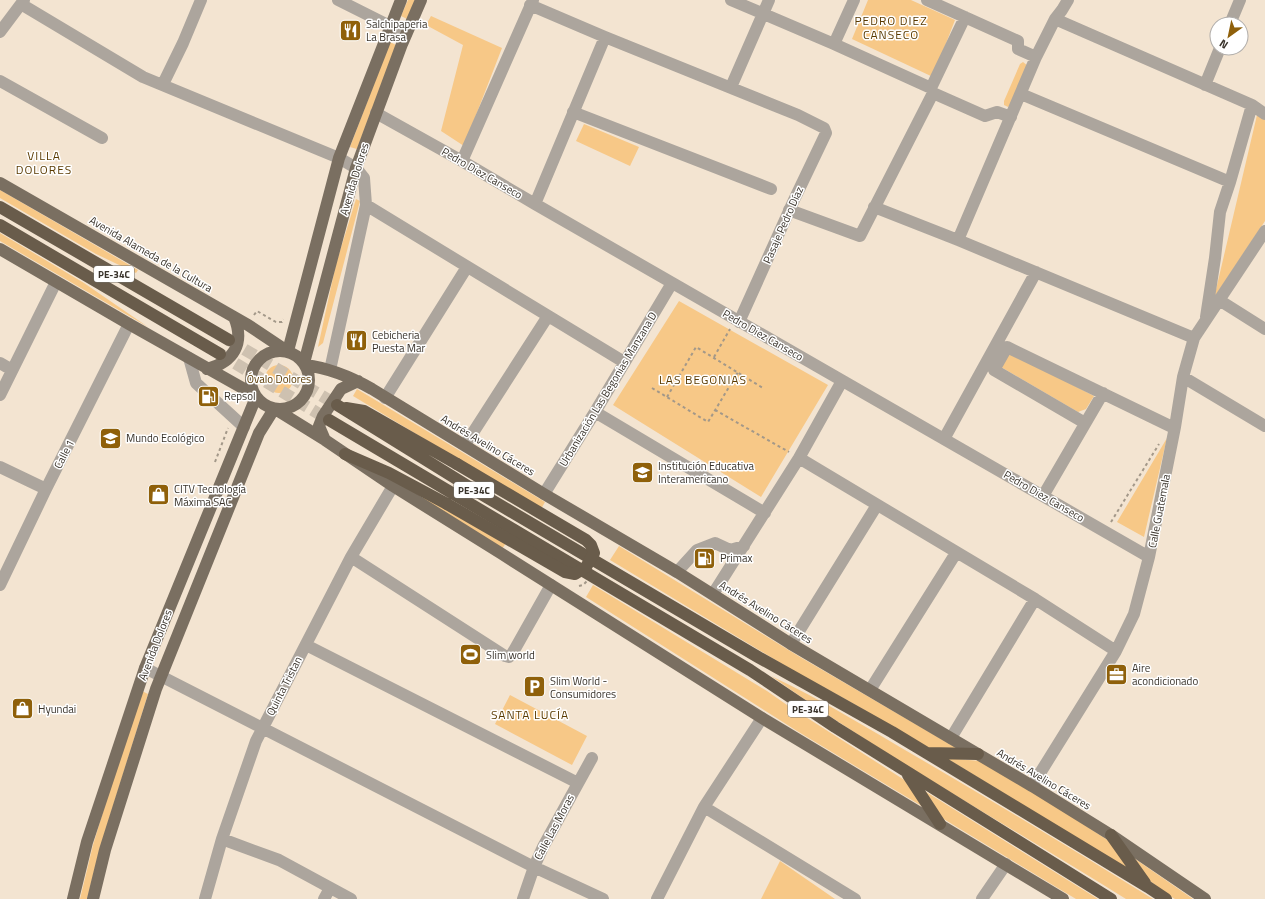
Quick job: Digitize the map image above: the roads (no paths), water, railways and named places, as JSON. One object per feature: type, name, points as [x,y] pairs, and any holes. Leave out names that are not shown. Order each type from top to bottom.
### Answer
[{"type":"highway","name":"PE-34C","points":[[0,207],[229,340]]},
{"type":"highway","name":"PE-34C","points":[[0,225],[220,354]]},
{"type":"highway","name":"PE-34C","points":[[344,454],[389,473],[447,504],[565,572],[575,574],[586,567],[594,553],[591,545],[586,540],[457,464],[364,411],[339,406],[471,488],[559,540],[758,657],[892,732],[1166,899]]},
{"type":"highway","name":"PE-34C","points":[[329,420],[750,670],[835,727],[1111,899]]},
{"type":"highway","points":[[925,753],[978,754]]},
{"type":"highway","points":[[905,771],[940,824]]},
{"type":"highway","points":[[1111,835],[1148,887]]},
{"type":"main road","name":"Avenida Dolores","points":[[288,351],[339,158],[401,0]]},
{"type":"main road","name":"Avenida Dolores","points":[[305,364],[356,168],[406,34],[421,0]]},
{"type":"main road","name":"Avenida Alameda de la Cultura","points":[[0,183],[234,317],[288,351]]},
{"type":"main road","points":[[0,249],[256,396],[267,406],[275,409],[325,440],[393,486],[762,718],[1063,899]]},
{"type":"main road","points":[[207,368],[218,366],[228,359],[235,350],[239,339],[238,328],[234,317]]},
{"type":"main road","points":[[256,396],[251,386],[250,376],[253,367],[259,359],[267,353],[276,350],[288,351],[298,356],[305,364],[309,373],[307,392],[294,406],[285,409],[275,409]]},
{"type":"main road","name":"Andrés Avelino Cáceres","points":[[305,364],[330,370],[358,381],[544,494],[677,572],[791,644],[1032,786],[1111,835],[1205,899]]},
{"type":"main road","points":[[325,440],[319,426],[323,416],[342,389],[358,381]]},
{"type":"main road","name":"Avenida Dolores","points":[[72,899],[87,842],[145,668],[256,396]]},
{"type":"main road","name":"Avenida Dolores","points":[[93,899],[105,850],[161,677],[259,433],[275,409]]},
{"type":"street","points":[[163,84],[183,43],[201,0]]},
{"type":"street","points":[[338,0],[406,34]]},
{"type":"street","points":[[731,0],[834,44],[985,116],[997,112],[1011,117]]},
{"type":"street","points":[[462,161],[532,2],[605,37],[731,87],[769,0]]},
{"type":"street","points":[[834,44],[854,0]]},
{"type":"street","points":[[927,0],[1018,41],[1018,49],[1036,58]]},
{"type":"street","points":[[958,240],[1036,58],[1055,19],[1068,0]]},
{"type":"street","points":[[1233,16],[1240,0]]},
{"type":"street","points":[[0,32],[22,2],[143,76],[339,158],[356,168],[364,178],[366,205],[330,370]]},
{"type":"street","points":[[789,210],[860,236],[932,90],[965,16]]},
{"type":"street","points":[[1055,19],[1252,105],[1265,114]]},
{"type":"street","points":[[535,204],[605,37]]},
{"type":"street","points":[[1205,85],[1217,56]]},
{"type":"street","points":[[0,81],[102,138]]},
{"type":"street","name":"Pasaje Pedro Díaz","points":[[731,87],[798,115],[824,128],[826,133],[737,321]]},
{"type":"street","points":[[1021,94],[1230,182]]},
{"type":"street","points":[[1205,321],[1215,258],[1220,212],[1252,105]]},
{"type":"street","points":[[574,112],[771,189]]},
{"type":"street","name":"Pedro Diez Canseco","points":[[376,113],[462,161],[737,321],[1149,557]]},
{"type":"street","points":[[366,205],[624,362]]},
{"type":"street","points":[[874,207],[958,240],[1194,338]]},
{"type":"street","name":"Calle Guatemala","points":[[1032,786],[1116,651],[1134,614],[1149,557],[1173,426],[1194,338],[1265,231]]},
{"type":"street","points":[[385,398],[467,267]]},
{"type":"street","points":[[944,439],[1036,272]]},
{"type":"street","points":[[0,395],[56,282]]},
{"type":"street","name":"Urbanización Las Begonias Manzana D","points":[[544,494],[596,412],[624,362],[672,283]]},
{"type":"street","points":[[1219,300],[1265,329]]},
{"type":"street","points":[[465,445],[548,316]]},
{"type":"street","name":"Calle 1","points":[[0,585],[129,324]]},
{"type":"street","points":[[1085,423],[994,370],[1007,347],[1173,426]]},
{"type":"street","points":[[189,358],[196,383],[244,427]]},
{"type":"street","points":[[0,363],[12,370]]},
{"type":"street","points":[[1184,377],[1265,426]]},
{"type":"street","points":[[713,594],[799,458],[842,381]]},
{"type":"street","points":[[1043,496],[1103,393]]},
{"type":"street","points":[[596,412],[765,513]]},
{"type":"street","points":[[799,458],[1035,599],[1116,651]]},
{"type":"street","points":[[0,467],[46,490]]},
{"type":"street","name":"Quinta Tristan","points":[[205,899],[222,839],[256,741],[350,557],[393,486]]},
{"type":"street","points":[[791,644],[877,505]]},
{"type":"street","points":[[677,572],[697,550],[715,543],[730,550],[744,546]]},
{"type":"street","points":[[870,690],[956,553]]},
{"type":"street","points":[[350,557],[505,656],[509,657],[551,584]]},
{"type":"street","points":[[951,738],[1035,599]]},
{"type":"street","points":[[306,645],[578,783]]},
{"type":"street","points":[[145,668],[534,867],[602,899]]},
{"type":"street","points":[[657,899],[704,807],[762,718]]},
{"type":"street","name":"Calle Las Moras","points":[[523,899],[534,867],[592,758]]},
{"type":"street","points":[[704,807],[855,899]]},
{"type":"street","points":[[222,839],[278,860],[351,899]]},
{"type":"street","points":[[982,899],[1006,864]]},
{"type":"street","points":[[324,899],[330,888]]},
{"type":"tunnel","points":[[229,340],[337,405]]},
{"type":"tunnel","points":[[220,354],[329,420]]},
{"type":"place","name":"Salchipaperia La Brasa","points":[[350,30]]},
{"type":"place","name":"Cebicheria Puesta Mar","points":[[357,341]]},
{"type":"place","name":"Repsol","points":[[208,396]]},
{"type":"place","name":"Mundo Ecológico","points":[[111,438]]},
{"type":"place","name":"Institución Educativa Interamericano","points":[[643,472]]},
{"type":"place","name":"CITV Tecnología Máxima SAC","points":[[159,495]]},
{"type":"place","name":"Primax","points":[[705,558]]},
{"type":"place","name":"Slim world","points":[[470,655]]},
{"type":"place","name":"Aire acondicionado","points":[[1117,674]]},
{"type":"place","name":"Slim World - Consumidores","points":[[535,687]]},
{"type":"place","name":"Hyundai","points":[[23,709]]},
{"type":"district","name":"PEDRO DIEZ CANSECO","points":[[891,27]]},
{"type":"district","name":"VILLA DOLORES","points":[[44,162]]},
{"type":"district","name":"LAS BEGONIAS","points":[[703,379]]},
{"type":"district","name":"SANTA LUCÍA","points":[[530,714]]},
{"type":"park label","name":"Óvalo Dolores","points":[[279,379]]}]
